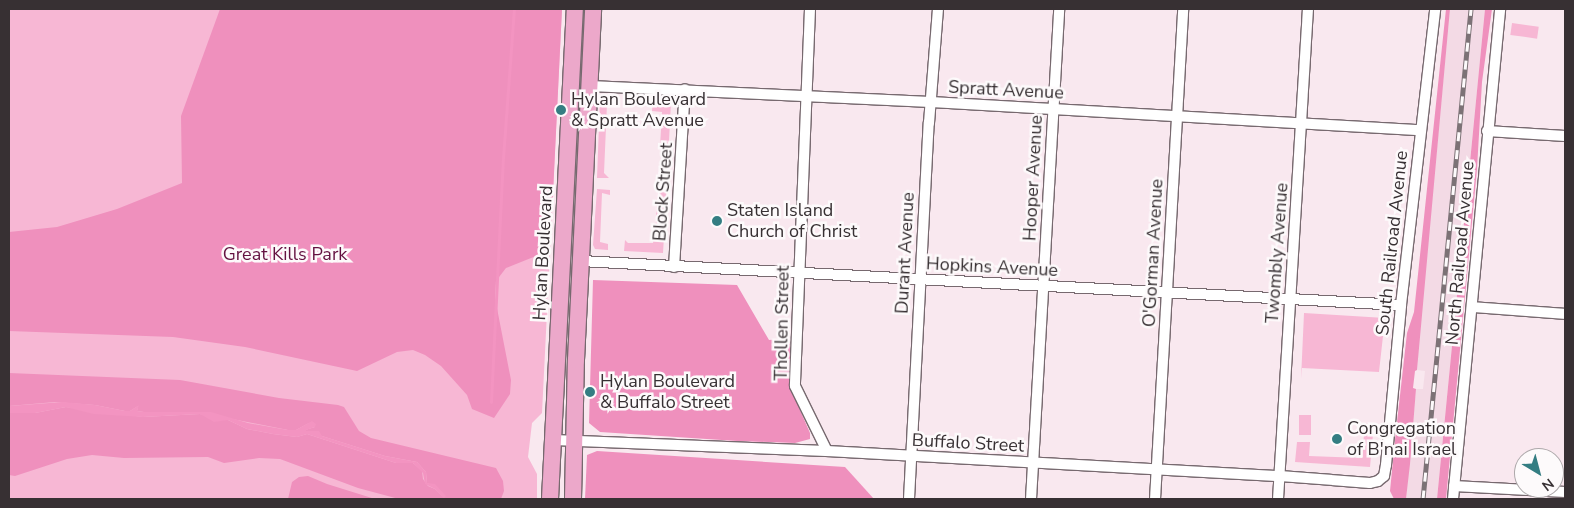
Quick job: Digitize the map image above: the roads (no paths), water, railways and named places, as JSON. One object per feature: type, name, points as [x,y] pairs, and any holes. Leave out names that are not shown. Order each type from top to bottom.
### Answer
[{"type":"main road","name":"Hylan Boulevard","points":[[550,499],[575,9]]},
{"type":"main road","points":[[573,499],[576,441],[576,360],[593,9]]},
{"type":"street","name":"Thollen Street","points":[[810,9],[795,386],[827,451]]},
{"type":"street","name":"Durant Avenue","points":[[909,499],[920,280],[938,9]]},
{"type":"street","name":"Hooper Avenue","points":[[1031,499],[1060,9]]},
{"type":"street","name":"O'Gorman Avenue","points":[[1155,499],[1183,9]]},
{"type":"street","name":"Twombly Avenue","points":[[1278,499],[1308,9]]},
{"type":"street","name":"South Railroad Avenue","points":[[1381,480],[1386,465],[1401,305],[1435,9]]},
{"type":"street","name":"North Railroad Avenue","points":[[1453,499],[1500,9]]},
{"type":"street","name":"Spratt Avenue","points":[[590,86],[685,89],[1053,108],[1420,130]]},
{"type":"street","name":"Block Street","points":[[674,267],[685,89]]},
{"type":"street","points":[[1487,131],[1565,136]]},
{"type":"street","name":"Hopkins Avenue","points":[[582,261],[1401,305]]},
{"type":"street","points":[[1472,307],[1565,314]]},
{"type":"street","name":"Buffalo Street","points":[[553,440],[827,451],[1280,476],[1370,483],[1381,480]]},
{"type":"street","points":[[1454,486],[1565,492]]},
{"type":"waterway","points":[[491,402],[503,158],[514,9]]},
{"type":"railway","points":[[1423,499],[1471,9]]},
{"type":"place","name":"Hylan Boulevard & Spratt Avenue","points":[[561,110]]},
{"type":"place","name":"Staten Island Church of Christ","points":[[717,221]]},
{"type":"place","name":"Hylan Boulevard & Buffalo Street","points":[[590,392]]},
{"type":"place","name":"Congregation of B'nai Israel","points":[[1337,439]]},
{"type":"park label","name":"Great Kills Park","points":[[285,254]]}]
